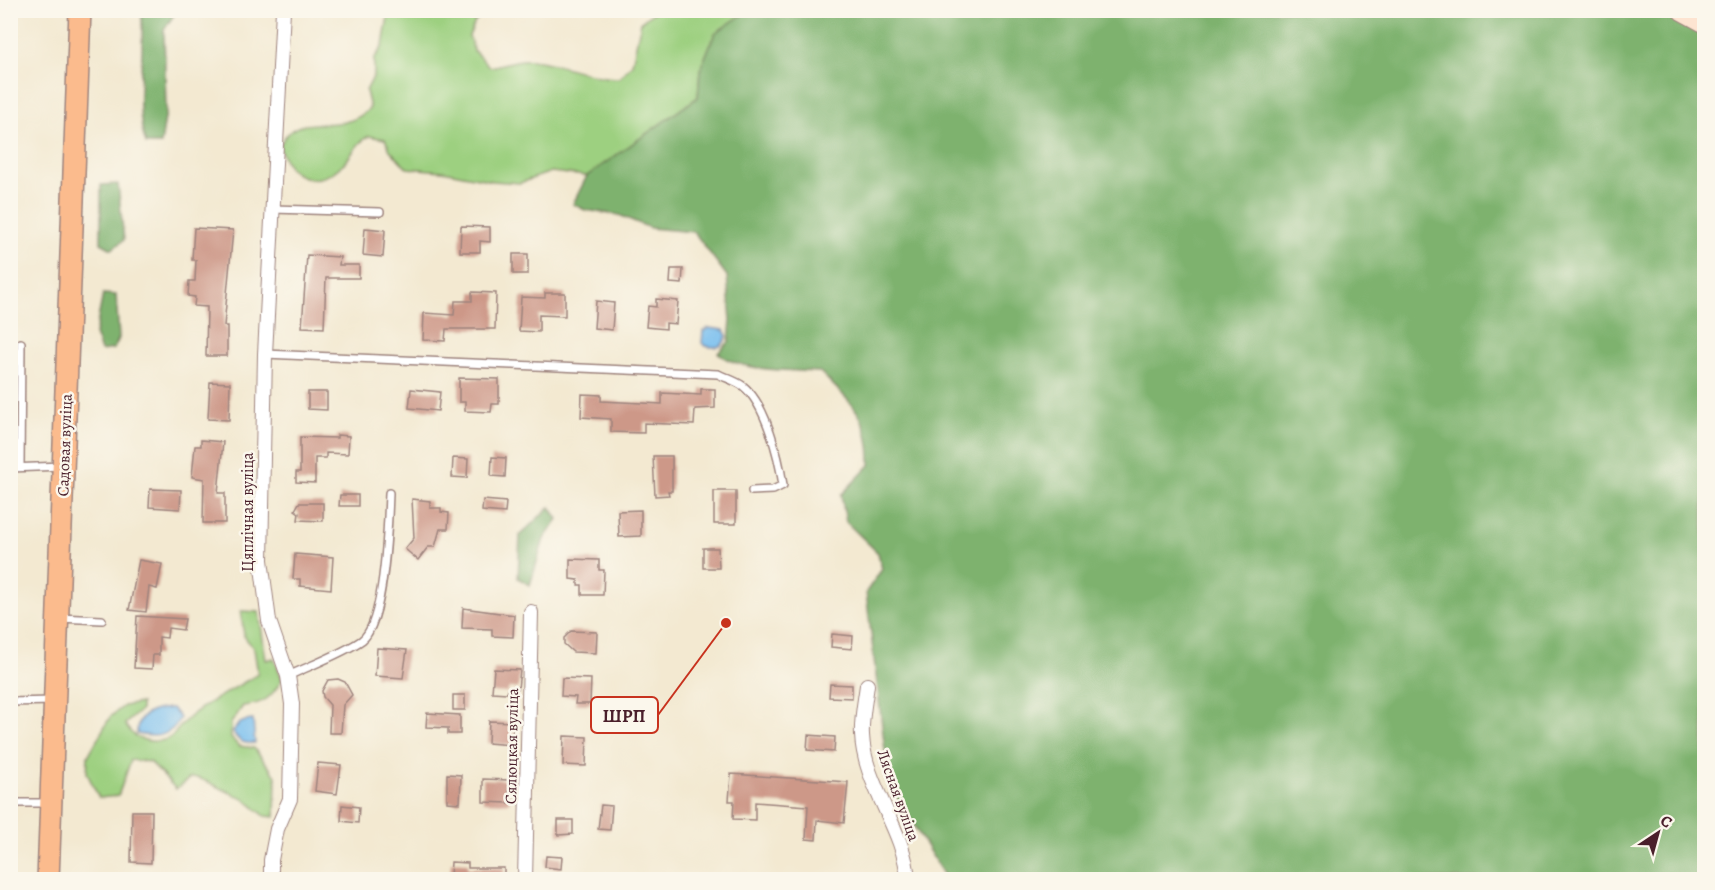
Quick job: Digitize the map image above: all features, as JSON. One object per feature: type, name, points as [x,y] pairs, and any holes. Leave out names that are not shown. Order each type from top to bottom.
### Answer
[{"type":"main road","name":"Садовая вуліца","points":[[48,879],[80,10]]},
{"type":"street","name":"Цяплічная вуліца","points":[[271,879],[271,860],[277,829],[290,799],[292,704],[288,676],[269,621],[261,560],[266,354],[283,10]]},
{"type":"street","points":[[1682,10],[1704,22]]},
{"type":"street","name":"Сялюцкая вуліца","points":[[525,879],[531,612]]},
{"type":"street","name":"Лясная вуліца","points":[[867,685],[862,736],[870,770],[903,855],[908,879]]},
{"type":"lane","points":[[272,209],[380,212]]},
{"type":"lane","points":[[20,467],[21,343]]},
{"type":"lane","points":[[266,354],[718,374],[743,387],[758,404],[779,459],[783,485],[773,490],[752,491]]},
{"type":"lane","points":[[10,468],[64,466]]},
{"type":"lane","points":[[288,676],[364,639],[372,623],[387,564],[389,493]]},
{"type":"lane","points":[[59,618],[102,620]]},
{"type":"lane","points":[[10,702],[55,701]]},
{"type":"lane","points":[[10,803],[51,803]]},
{"type":"green space","points":[[702,10],[742,15],[715,34],[700,70],[698,97],[587,176],[551,172],[520,183],[407,168],[390,150],[385,139],[369,136],[338,169],[325,176],[311,179],[297,174],[290,168],[279,147],[287,134],[297,127],[308,124],[345,122],[358,117],[370,108],[366,91],[374,75],[374,59],[383,46],[389,11],[488,11],[475,22],[469,36],[474,51],[490,67],[532,60],[597,76],[619,78],[632,64],[641,22],[655,11]]},
{"type":"green space","points":[[1658,10],[1704,33],[1704,879],[946,879],[889,784],[866,592],[882,569],[878,553],[846,522],[841,495],[870,465],[867,434],[863,422],[850,403],[820,372],[752,367],[739,364],[718,353],[729,342],[731,320],[727,276],[694,232],[650,228],[619,215],[585,210],[573,204],[587,176],[698,97],[700,70],[715,33],[742,15],[744,11]]},
{"type":"green space","points":[[141,11],[174,11],[175,13],[164,30],[166,111],[161,144],[146,144],[142,128],[140,112]]},
{"type":"green space","points":[[118,184],[124,240],[112,249],[101,243],[101,185]]},
{"type":"green space","points":[[103,294],[116,295],[119,338],[114,349],[101,351],[95,334]]},
{"type":"green space","points":[[550,507],[558,519],[544,539],[530,585],[518,578],[520,535]]},
{"type":"green space","points":[[241,611],[259,612],[266,660],[274,658],[282,679],[275,691],[267,698],[243,706],[231,723],[231,738],[239,746],[254,748],[276,776],[275,817],[265,816],[244,799],[199,778],[190,778],[176,789],[150,762],[131,760],[118,796],[99,798],[87,773],[88,756],[110,717],[124,706],[141,703],[141,710],[125,724],[132,733],[141,739],[164,740],[173,735],[200,709],[258,674],[254,649],[244,636]]},
{"type":"water","points":[[709,328],[724,330],[727,336],[721,345],[709,347],[702,343],[703,331]]},
{"type":"water","points":[[172,708],[180,718],[172,729],[157,736],[137,734],[140,721],[147,714]]},
{"type":"water","points":[[253,720],[255,743],[242,742],[233,732],[241,723]]},
{"type":"building","points":[[461,226],[490,227],[490,242],[480,241],[480,252],[460,252]]},
{"type":"building","points":[[194,228],[233,230],[224,326],[227,326],[227,356],[206,356],[207,307],[194,306],[195,297],[188,296],[189,281],[195,281],[196,260],[192,260]]},
{"type":"building","points":[[365,228],[385,230],[383,257],[363,255]]},
{"type":"building","points":[[513,254],[528,254],[528,274],[513,274]]},
{"type":"building","points":[[307,255],[340,257],[339,265],[359,265],[359,278],[326,278],[324,328],[302,327]]},
{"type":"building","points":[[671,269],[683,269],[682,284],[670,283]]},
{"type":"building","points":[[472,292],[496,293],[495,329],[446,329],[445,341],[423,340],[424,313],[454,315],[455,301],[472,301]]},
{"type":"building","points":[[545,293],[565,293],[565,316],[539,315],[539,332],[519,331],[521,297],[545,298]]},
{"type":"building","points":[[656,299],[678,301],[676,324],[666,323],[666,329],[646,327],[648,306],[656,307]]},
{"type":"building","points":[[596,301],[614,303],[612,330],[594,328]]},
{"type":"building","points":[[459,378],[499,379],[499,404],[492,404],[491,412],[465,411],[465,402],[459,402]]},
{"type":"building","points":[[210,382],[230,383],[229,420],[208,419]]},
{"type":"building","points":[[411,389],[440,392],[438,411],[409,408]]},
{"type":"building","points":[[701,389],[715,389],[715,408],[695,409],[694,425],[644,423],[644,433],[611,432],[611,419],[581,417],[582,394],[601,395],[601,401],[662,404],[662,393],[701,395]]},
{"type":"building","points":[[308,392],[327,392],[327,410],[308,409]]},
{"type":"building","points":[[337,435],[349,436],[348,454],[326,453],[326,458],[315,458],[315,483],[296,482],[296,472],[300,472],[300,437],[337,438]]},
{"type":"building","points":[[201,440],[223,442],[218,493],[225,493],[225,523],[203,523],[204,479],[192,477],[195,446],[201,446]]},
{"type":"building","points":[[653,456],[672,456],[672,491],[668,491],[669,495],[655,496]]},
{"type":"building","points":[[492,457],[506,458],[505,477],[491,476]]},
{"type":"building","points":[[453,458],[468,459],[467,478],[452,477]]},
{"type":"building","points":[[150,489],[181,490],[180,509],[149,507]]},
{"type":"building","points":[[714,491],[736,491],[736,524],[714,524]]},
{"type":"building","points":[[340,495],[358,495],[358,506],[339,506]]},
{"type":"building","points":[[412,499],[430,501],[430,508],[441,508],[441,512],[449,513],[448,529],[440,529],[435,547],[428,547],[418,560],[405,549],[414,538]]},
{"type":"building","points":[[483,500],[506,502],[505,513],[482,511]]},
{"type":"building","points":[[299,503],[323,503],[323,521],[298,520],[299,513],[295,510]]},
{"type":"building","points":[[641,510],[641,536],[619,537],[618,511]]},
{"type":"building","points":[[703,548],[718,548],[719,568],[703,568]]},
{"type":"building","points":[[295,554],[333,557],[331,589],[300,586],[300,579],[293,579]]},
{"type":"building","points":[[570,559],[599,560],[599,570],[604,570],[603,595],[582,595],[582,585],[578,585],[578,580],[570,579]]},
{"type":"building","points":[[139,560],[162,564],[157,589],[149,587],[146,612],[129,610]]},
{"type":"building","points":[[463,608],[514,615],[513,637],[492,636],[492,629],[462,628]]},
{"type":"building","points":[[137,616],[185,619],[183,630],[168,628],[167,638],[159,637],[159,655],[153,655],[152,669],[134,668]]},
{"type":"building","points":[[571,631],[597,632],[596,653],[573,652],[564,644],[564,638]]},
{"type":"building","points":[[832,634],[853,636],[852,649],[831,647]]},
{"type":"building","points":[[377,648],[407,650],[403,678],[375,676]]},
{"type":"building","points":[[494,669],[520,670],[518,689],[509,688],[507,693],[492,692]]},
{"type":"building","points":[[562,678],[591,679],[590,704],[575,704],[576,697],[561,696]]},
{"type":"building","points":[[338,679],[345,682],[352,695],[343,705],[341,733],[329,733],[330,705],[323,697],[322,691],[328,680]]},
{"type":"building","points":[[830,684],[852,685],[852,698],[829,697]]},
{"type":"building","points":[[453,695],[465,695],[465,710],[453,710]]},
{"type":"building","points":[[427,713],[460,715],[460,734],[448,734],[448,728],[426,727]]},
{"type":"building","points":[[489,721],[513,722],[512,745],[488,743]]},
{"type":"building","points":[[808,735],[835,737],[834,752],[807,750]]},
{"type":"building","points":[[564,736],[587,737],[586,766],[563,765]]},
{"type":"building","points":[[318,763],[341,765],[337,794],[315,791]]},
{"type":"building","points":[[447,774],[461,775],[460,803],[447,802]]},
{"type":"building","points":[[731,774],[848,782],[844,823],[817,820],[816,840],[806,839],[808,806],[755,802],[755,820],[733,819],[734,801],[729,801]]},
{"type":"building","points":[[483,779],[509,780],[509,803],[483,802]]},
{"type":"building","points":[[342,805],[359,807],[358,823],[341,821]]},
{"type":"building","points":[[601,805],[612,806],[610,830],[598,829]]},
{"type":"building","points":[[132,811],[152,811],[151,863],[131,862]]},
{"type":"building","points":[[558,820],[573,820],[573,834],[558,835]]},
{"type":"building","points":[[546,856],[562,857],[561,869],[545,867]]},
{"type":"building","points":[[451,862],[468,863],[468,868],[504,868],[504,879],[450,877]]},
{"type":"place","name":"ШРП","points":[[726,623]]}]
